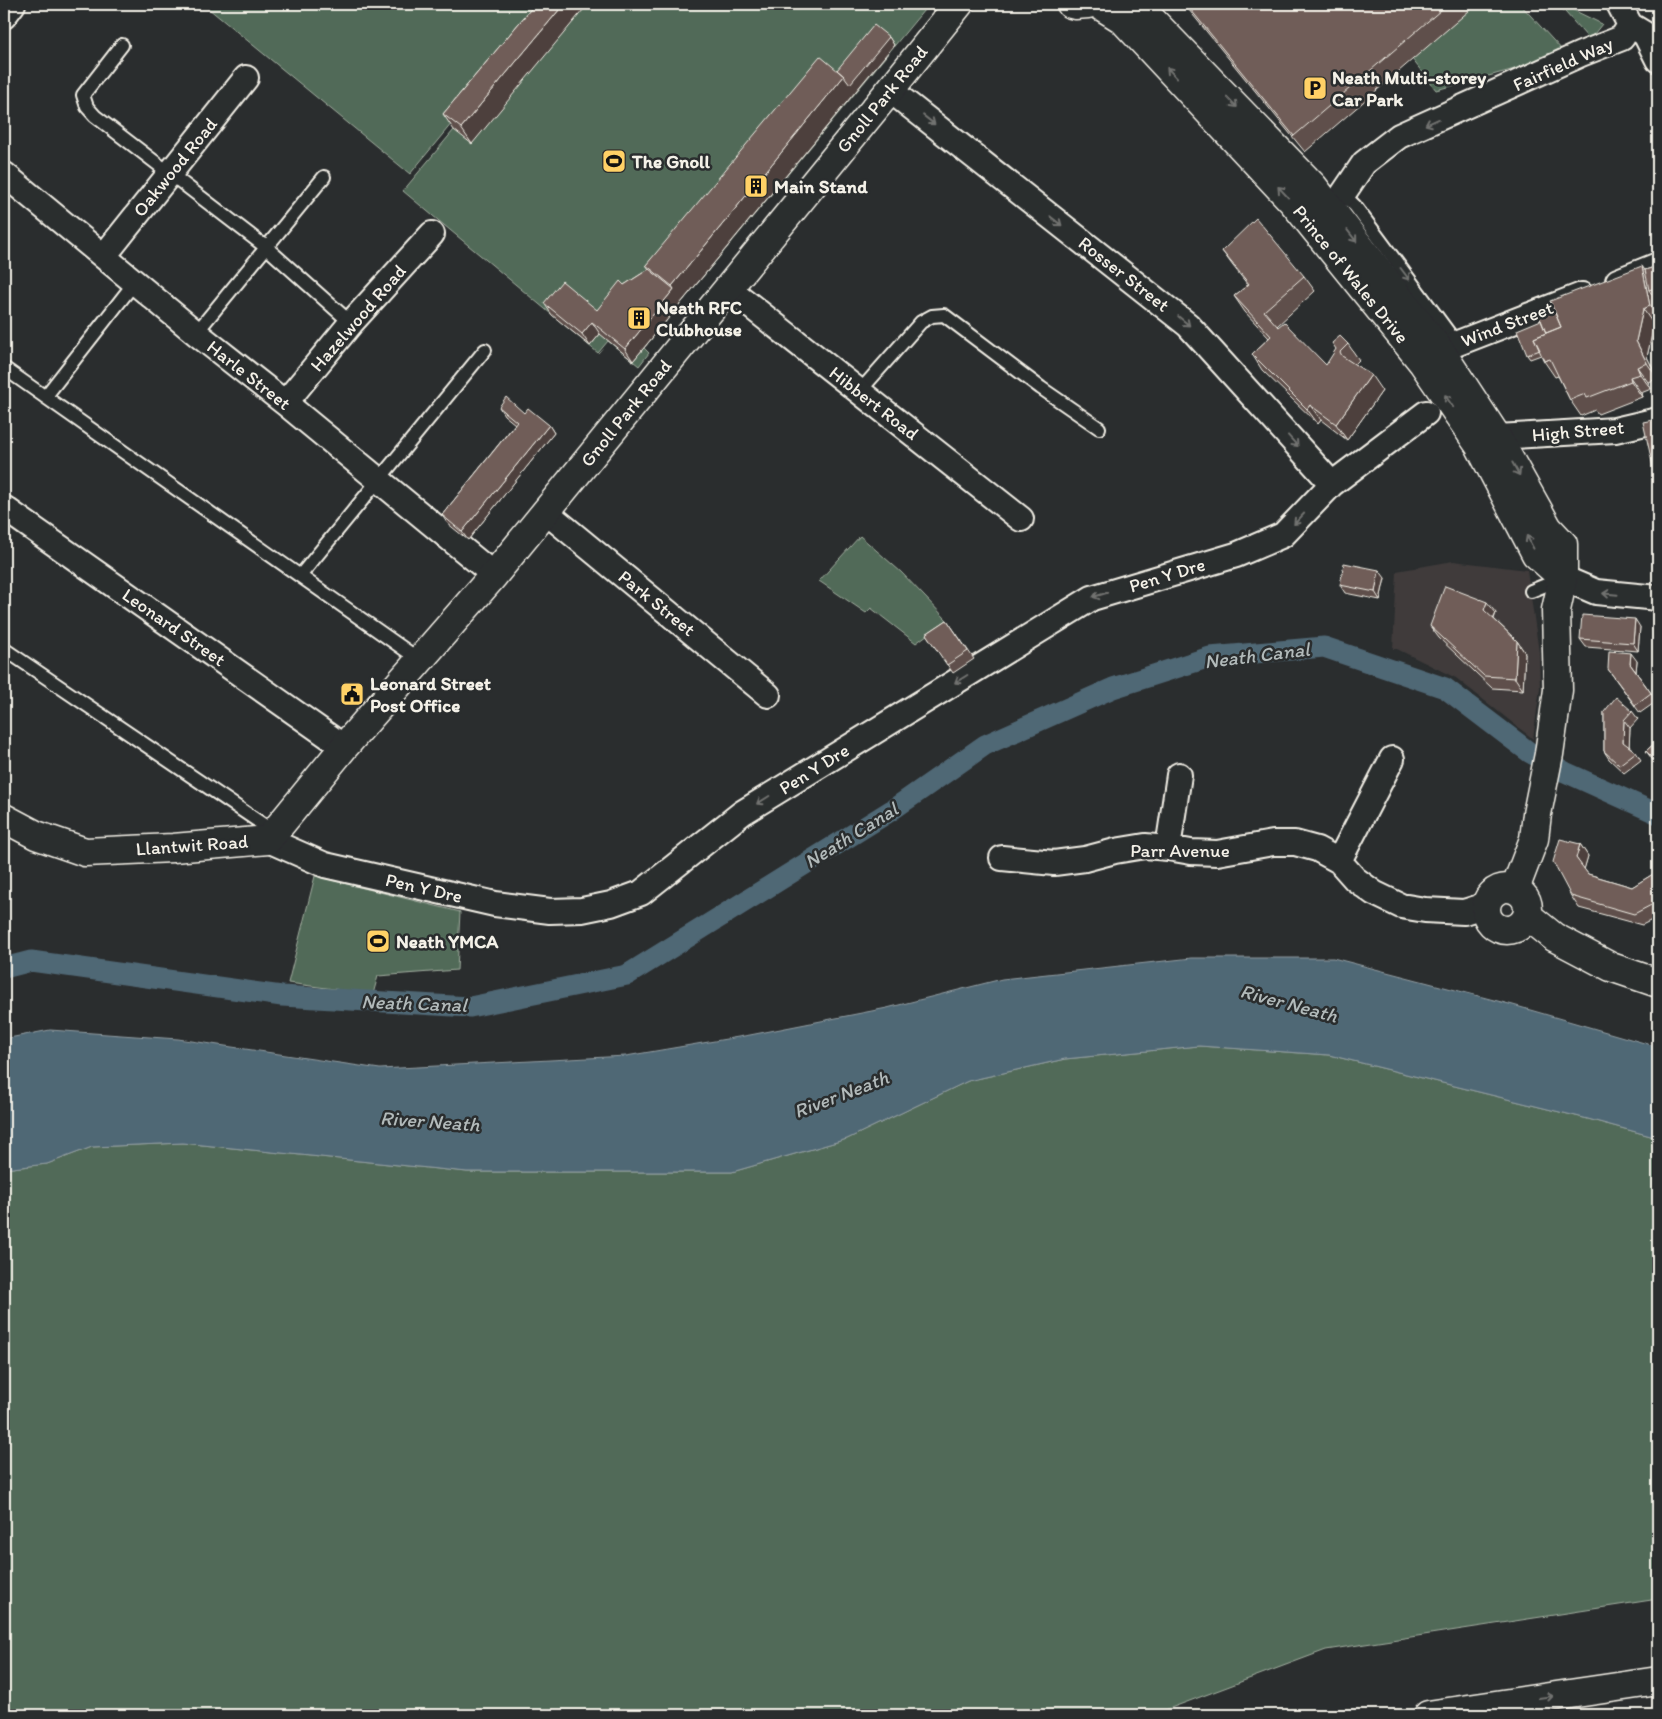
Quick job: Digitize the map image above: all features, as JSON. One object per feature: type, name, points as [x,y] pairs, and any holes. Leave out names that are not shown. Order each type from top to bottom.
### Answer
[{"type":"main road","name":"Gnoll Park Road","points":[[344,747],[494,575],[958,4]]},
{"type":"main road","points":[[1071,4],[1088,4]]},
{"type":"main road","name":"Prince of Wales Drive","points":[[1098,4],[1122,19],[1292,202],[1423,363],[1479,445],[1536,554],[1563,578]]},
{"type":"main road","name":"Prince of Wales Drive","points":[[1138,4],[1313,186],[1338,203],[1448,347],[1548,528],[1563,544],[1563,578],[1556,610],[1558,690],[1534,839],[1515,889]]},
{"type":"main road","name":"Llantwit Road","points":[[4,818],[36,835],[85,852],[173,848],[271,836],[344,747]]},
{"type":"main road","points":[[1500,889],[1515,889],[1520,892],[1528,903],[1528,916],[1519,927],[1513,930],[1499,928],[1488,919],[1486,905],[1494,893],[1500,889]]},
{"type":"main road","points":[[1528,916],[1554,937],[1610,967],[1658,983]]},
{"type":"main road","points":[[1428,1715],[1658,1681]]},
{"type":"street","points":[[4,16],[13,4]]},
{"type":"street","points":[[1624,14],[1645,34],[1658,60]]},
{"type":"street","name":"Fairfield Way","points":[[1338,203],[1364,163],[1399,136],[1581,54],[1622,38],[1624,14]]},
{"type":"street","name":"Oakwood Road","points":[[104,256],[246,78]]},
{"type":"street","name":"Rosser Street","points":[[890,90],[1188,325],[1332,484]]},
{"type":"street","name":"Harle Street","points":[[4,174],[196,334],[285,403],[494,575]]},
{"type":"street","name":"Hazelwood Road","points":[[285,403],[351,323],[432,234]]},
{"type":"street","name":"Wind Street","points":[[1448,347],[1658,265]]},
{"type":"street","name":"Hibbert Road","points":[[728,288],[1021,518]]},
{"type":"street","name":"Pen Y Dre","points":[[271,836],[325,865],[495,904],[550,911],[582,910],[611,904],[641,893],[742,813],[1092,598],[1236,555],[1284,536],[1332,484],[1426,413]]},
{"type":"street","name":"High Street","points":[[1498,437],[1615,430],[1658,420]]},
{"type":"street","name":"Leonard Street","points":[[4,508],[344,747]]},
{"type":"street","name":"Park Street","points":[[546,512],[768,695]]},
{"type":"street","points":[[1563,578],[1596,592],[1658,598]]},
{"type":"street","points":[[1339,861],[1392,759]]},
{"type":"street","points":[[1168,848],[1179,775]]},
{"type":"street","name":"Parr Avenue","points":[[1002,858],[1054,863],[1085,859],[1145,846],[1217,853],[1273,843],[1295,843],[1317,849],[1339,861],[1354,879],[1374,893],[1401,906],[1425,910],[1464,912],[1486,905]]},
{"type":"lane","points":[[122,45],[83,95],[87,106],[95,116],[267,248],[351,323]]},
{"type":"lane","points":[[196,334],[324,177]]},
{"type":"lane","points":[[45,397],[135,282]]},
{"type":"lane","points":[[860,392],[921,322],[932,316],[944,315],[1098,428]]},
{"type":"lane","points":[[300,576],[486,350]]},
{"type":"lane","points":[[4,368],[420,661]]},
{"type":"lane","points":[[1531,591],[1563,578]]},
{"type":"lane","points":[[4,650],[271,836]]},
{"type":"shaded area","points":[[1453,561],[1527,570],[1539,652],[1540,688],[1533,739],[1456,678],[1397,649],[1393,649],[1397,571]]},
{"type":"green space","points":[[203,4],[550,4],[410,174]]},
{"type":"green space","name":"The Gnoll","points":[[559,4],[929,4],[644,348],[649,353],[639,366],[608,341],[598,353],[403,191]]},
{"type":"green space","points":[[1477,4],[1520,4],[1563,51],[1526,66],[1436,90],[1412,59]]},
{"type":"green space","points":[[1558,4],[1561,4],[1602,24],[1588,38]]},
{"type":"green space","points":[[860,536],[901,572],[947,620],[916,643],[871,608],[866,613],[819,581]]},
{"type":"green space","name":"Neath YMCA","points":[[315,876],[460,912],[457,970],[378,976],[373,994],[288,983]]},
{"type":"green space","points":[[1199,1046],[1329,1055],[1658,1138],[1658,1599],[1326,1650],[1152,1715],[4,1715],[4,1169],[47,1164],[92,1147],[183,1143],[467,1172],[732,1172],[847,1139],[968,1081],[1065,1059]]},
{"type":"water","name":"River Neath","points":[[1192,958],[1333,958],[1513,1005],[1658,1047],[1658,1138],[1329,1055],[1199,1046],[1065,1059],[968,1081],[847,1139],[732,1172],[467,1172],[183,1143],[92,1147],[47,1164],[4,1169],[4,1039],[50,1030],[178,1039],[380,1069],[626,1056],[750,1035],[887,1008],[1002,979]]},
{"type":"building","points":[[535,4],[564,4],[461,128],[443,114]]},
{"type":"building","name":"Neath Multi-storey Car Park","points":[[1186,4],[1448,4],[1294,136]]},
{"type":"building","points":[[1658,11],[1658,30],[1651,14]]},
{"type":"building","points":[[874,25],[889,37],[850,84],[837,70]]},
{"type":"building","points":[[820,56],[844,76],[672,286],[646,265]]},
{"type":"building","points":[[1256,218],[1304,276],[1264,311],[1278,327],[1284,322],[1326,365],[1336,349],[1332,343],[1340,336],[1348,344],[1340,352],[1342,356],[1371,375],[1336,424],[1310,405],[1307,409],[1252,354],[1271,336],[1234,296],[1249,284],[1222,251]]},
{"type":"building","points":[[1642,266],[1650,306],[1643,309],[1636,341],[1647,363],[1637,367],[1640,374],[1630,377],[1631,381],[1587,398],[1585,394],[1570,400],[1550,359],[1544,361],[1534,338],[1561,327],[1550,301]]},
{"type":"building","points":[[1658,266],[1658,287],[1649,290],[1645,270]]},
{"type":"building","name":"Neath RFC Clubhouse","points":[[649,269],[674,289],[625,349],[592,322],[582,334],[544,303],[562,281],[597,310],[620,281],[624,285]]},
{"type":"building","points":[[1554,310],[1561,327],[1546,333],[1539,316]]},
{"type":"building","points":[[1541,320],[1546,333],[1534,338],[1540,350],[1527,355],[1517,330]]},
{"type":"building","points":[[506,397],[524,413],[528,408],[549,425],[462,532],[442,515],[517,422],[499,407]]},
{"type":"building","points":[[1658,419],[1658,489],[1643,422]]},
{"type":"building","points":[[1344,563],[1379,570],[1375,592],[1340,585]]},
{"type":"building","points":[[1445,586],[1487,602],[1484,610],[1517,641],[1515,678],[1484,676],[1430,626]]},
{"type":"building","points":[[1582,615],[1635,619],[1633,643],[1580,639]]},
{"type":"building","points":[[947,620],[968,651],[947,665],[926,634]]},
{"type":"building","points":[[1609,651],[1631,653],[1630,664],[1651,693],[1635,705],[1608,669]]},
{"type":"building","points":[[1616,697],[1632,711],[1624,720],[1623,742],[1636,752],[1619,765],[1604,751],[1604,712]]},
{"type":"building","points":[[1658,740],[1658,763],[1646,751]]},
{"type":"building","points":[[1560,839],[1580,844],[1576,858],[1588,874],[1632,887],[1658,871],[1658,905],[1657,902],[1634,914],[1571,896],[1553,862]]},
{"type":"waterway","name":"Neath Canal","points":[[4,968],[31,961],[282,996],[470,1007],[627,975],[892,810],[985,745],[1113,688],[1210,657],[1324,647],[1445,688],[1529,752],[1565,772],[1658,814]]},
{"type":"place","name":"Neath Multi-storey Car Park","points":[[1315,88]]},
{"type":"place","name":"The Gnoll","points":[[614,161]]},
{"type":"place","name":"Main Stand","points":[[756,186]]},
{"type":"place","name":"Neath RFC Clubhouse","points":[[639,318]]},
{"type":"place","name":"Leonard Street Post Office","points":[[352,694]]},
{"type":"place","name":"Neath YMCA","points":[[378,941]]}]
